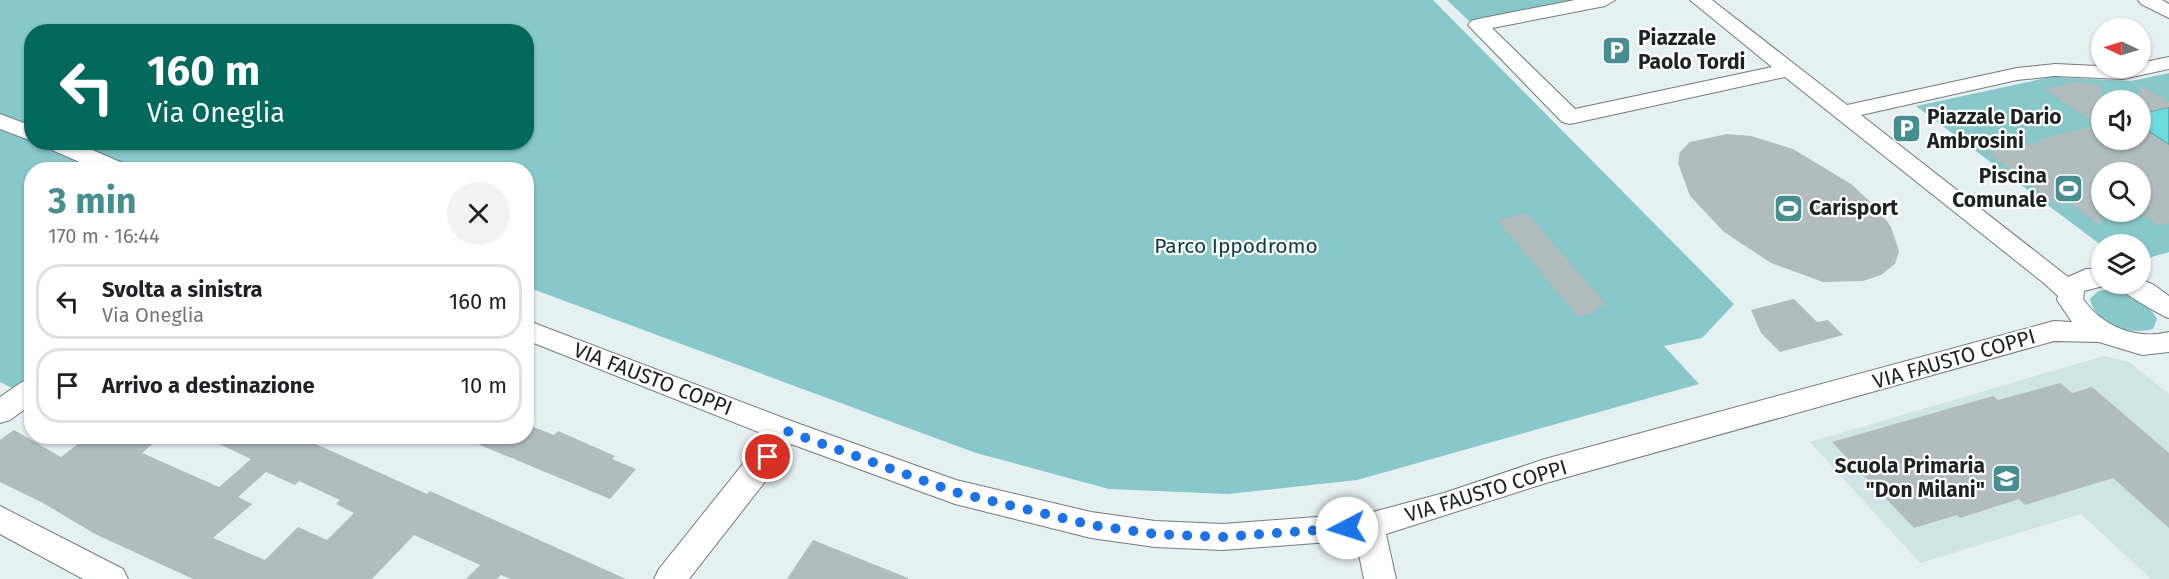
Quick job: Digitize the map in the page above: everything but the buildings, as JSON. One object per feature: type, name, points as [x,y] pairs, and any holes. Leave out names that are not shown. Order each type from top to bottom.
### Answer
[{"type":"street","points":[[1605,0],[1478,25],[1570,117],[1788,70]]},
{"type":"street","points":[[1700,0],[2021,254],[2083,289],[2104,332],[2138,344],[2168,343]]},
{"type":"street","points":[[2148,0],[2169,12]]},
{"type":"street","points":[[1844,112],[2017,74],[2055,70],[2123,73],[2169,63]]},
{"type":"street","points":[[0,121],[24,131]]},
{"type":"street","points":[[72,150],[100,162]]},
{"type":"street","points":[[2054,331],[2083,289]]},
{"type":"street","points":[[2151,292],[2169,309]]},
{"type":"street","name":"VIA FAUSTO COPPI","points":[[534,332],[784,430],[955,492],[1091,525],[1155,534],[1222,537],[1369,526],[1444,505],[1545,471],[2054,331],[2104,332]]},
{"type":"street","points":[[0,412],[24,395]]},
{"type":"street","points":[[670,579],[768,457],[784,430]]},
{"type":"street","points":[[0,519],[111,579]]},
{"type":"street","points":[[1369,526],[1380,579]]},
{"type":"shaded area","points":[[2169,107],[2169,145],[2151,133],[2151,111]]},
{"type":"shaded area","name":"Scuola Primaria \"Don Milani\"","points":[[2104,356],[2129,362],[2169,394],[2169,579],[2151,579],[2081,514],[1920,563],[1810,442]]},
{"type":"green space","name":"Parco Ippodromo","points":[[0,0],[1433,0],[1734,304],[1702,338],[1664,346],[1699,384],[1357,480],[1228,494],[1109,489],[976,453],[534,290],[534,162],[24,162],[24,380],[12,388],[0,382]]},
{"type":"green space","points":[[1447,0],[1579,0],[1469,21]]},
{"type":"green space","points":[[2169,73],[2169,252],[2151,257],[2151,234],[2091,234],[2091,237],[1916,106],[2051,77],[2131,81]]},
{"type":"green space","points":[[2095,294],[2124,294],[2148,307],[2157,319],[2153,329],[2135,331],[2125,329],[2099,315],[2090,299]]},
{"type":"place","name":"Piazzale Paolo Tordi","points":[[1617,50]]},
{"type":"place","name":"Piazzale Dario Ambrosini","points":[[1906,129]]},
{"type":"place","name":"Piscina Comunale","points":[[2068,188]]},
{"type":"place","name":"Carisport","points":[[1788,208]]},
{"type":"place","name":"Scuola Primaria \"Don Milani\"","points":[[2006,478]]},
{"type":"route","points":[[768,457],[784,430],[955,492],[1091,525],[1155,534],[1222,537],[1347,528]]}]
